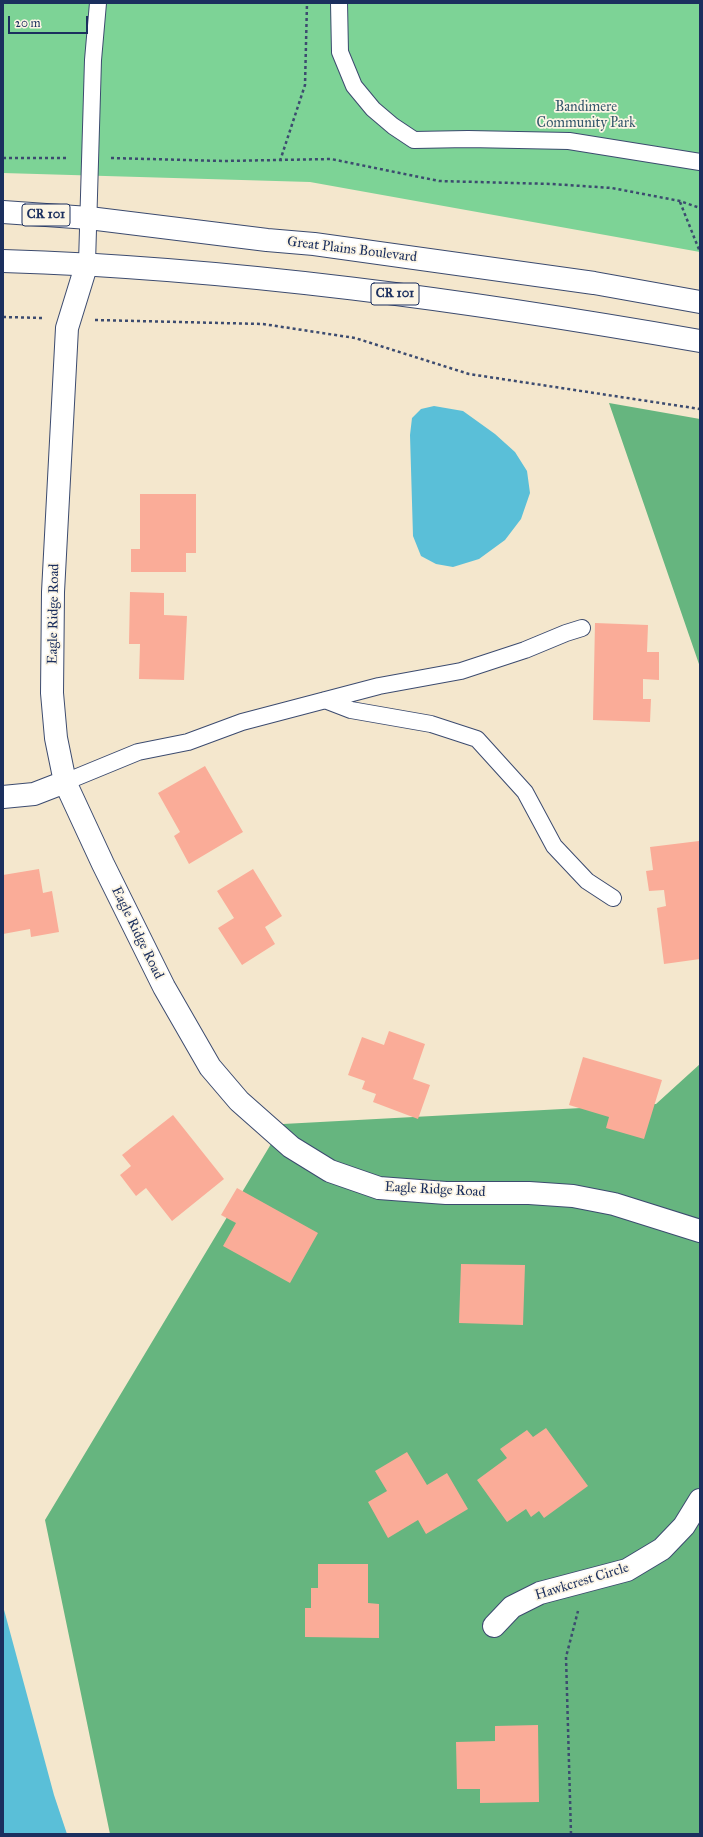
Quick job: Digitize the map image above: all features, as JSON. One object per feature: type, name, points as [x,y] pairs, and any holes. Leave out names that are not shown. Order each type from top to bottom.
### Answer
[{"type":"street","name":"Great Plains Boulevard","points":[[3,212],[89,218],[266,240],[314,244],[594,283],[700,302]]},
{"type":"street","name":"CR 101","points":[[3,261],[87,263],[313,283],[557,316],[700,341]]},
{"type":"street","name":"Eagle Ridge Road","points":[[87,263],[67,328],[53,600],[53,701],[56,738],[65,782],[103,864],[164,987],[210,1067],[239,1101],[291,1147],[330,1171],[379,1188],[446,1193],[529,1193],[573,1196],[614,1204],[700,1231]]},
{"type":"street","points":[[3,798],[34,794],[65,782]]},
{"type":"street","name":"Hawkcrest Circle","points":[[494,1626],[512,1607],[540,1593],[627,1570],[662,1548],[684,1526],[700,1500]]},
{"type":"lane","points":[[87,263],[92,157],[94,60],[98,3]]},
{"type":"lane","points":[[340,3],[340,52],[354,86],[373,109],[393,126],[414,140],[468,139],[569,142],[700,162]]},
{"type":"lane","points":[[65,782],[138,752],[188,742],[242,722],[379,686],[461,671],[525,650],[582,628]]},
{"type":"lane","points":[[325,700],[351,710],[431,724],[477,739],[525,792],[554,846],[587,881],[613,898]]},
{"type":"path","points":[[280,160],[305,85],[307,3]]},
{"type":"path","points":[[3,158],[92,157],[280,160],[331,159],[439,181],[552,184],[612,188],[680,201],[700,208]]},
{"type":"path","points":[[680,201],[700,252]]},
{"type":"path","points":[[3,317],[262,324],[355,338],[470,374],[700,409]]},
{"type":"path","points":[[571,1834],[566,1657],[578,1611]]},
{"type":"green space","name":"Bandimere Community Park","points":[[3,3],[700,3],[700,252],[310,182],[3,173]]},
{"type":"green space","points":[[609,403],[700,419],[700,667]]},
{"type":"green space","points":[[700,1064],[700,1834],[110,1834],[45,1520],[283,1124],[656,1104]]},
{"type":"water","points":[[434,406],[463,411],[495,434],[515,452],[527,471],[530,493],[521,519],[505,540],[479,559],[453,567],[436,564],[421,556],[413,536],[410,435],[412,418],[421,409]]},
{"type":"water","points":[[3,1606],[54,1795],[67,1834],[3,1834]]},
{"type":"building","points":[[140,494],[196,494],[196,553],[186,553],[186,572],[131,572],[131,549],[140,549]]},
{"type":"building","points":[[130,592],[164,593],[164,615],[187,616],[184,680],[139,679],[140,644],[129,644]]},
{"type":"building","points":[[595,623],[648,625],[647,652],[659,652],[659,680],[643,679],[643,699],[651,699],[650,722],[593,720]]},
{"type":"building","points":[[205,766],[243,832],[189,864],[174,836],[180,832],[158,793]]},
{"type":"building","points":[[699,841],[700,959],[664,964],[657,908],[666,906],[664,890],[649,891],[646,871],[653,870],[650,847]]},
{"type":"building","points":[[39,869],[43,893],[52,891],[59,932],[31,937],[30,929],[3,934],[3,875]]},
{"type":"building","points":[[253,869],[282,916],[265,927],[275,944],[242,965],[218,928],[234,918],[217,891]]},
{"type":"building","points":[[389,1031],[425,1044],[413,1079],[430,1085],[418,1119],[373,1102],[376,1094],[362,1089],[365,1081],[348,1075],[362,1037],[384,1045]]},
{"type":"building","points":[[583,1057],[662,1080],[644,1139],[606,1128],[609,1117],[569,1105]]},
{"type":"building","points":[[173,1115],[224,1179],[172,1221],[146,1188],[136,1196],[120,1175],[131,1166],[122,1155]]},
{"type":"building","points":[[237,1188],[318,1233],[290,1283],[223,1246],[236,1223],[221,1215]]},
{"type":"building","points":[[461,1264],[525,1265],[523,1325],[459,1323]]},
{"type":"building","points":[[546,1428],[588,1486],[544,1518],[539,1511],[531,1517],[526,1509],[507,1522],[477,1480],[507,1458],[500,1449],[527,1430],[533,1437]]},
{"type":"building","points":[[407,1452],[427,1485],[447,1473],[468,1509],[426,1534],[418,1520],[388,1538],[368,1502],[387,1491],[375,1471]]},
{"type":"building","points":[[318,1564],[368,1564],[368,1603],[379,1604],[379,1638],[305,1637],[305,1608],[311,1608],[311,1588],[318,1588]]},
{"type":"building","points":[[538,1725],[539,1802],[480,1803],[480,1789],[457,1789],[456,1742],[495,1741],[495,1726]]}]
